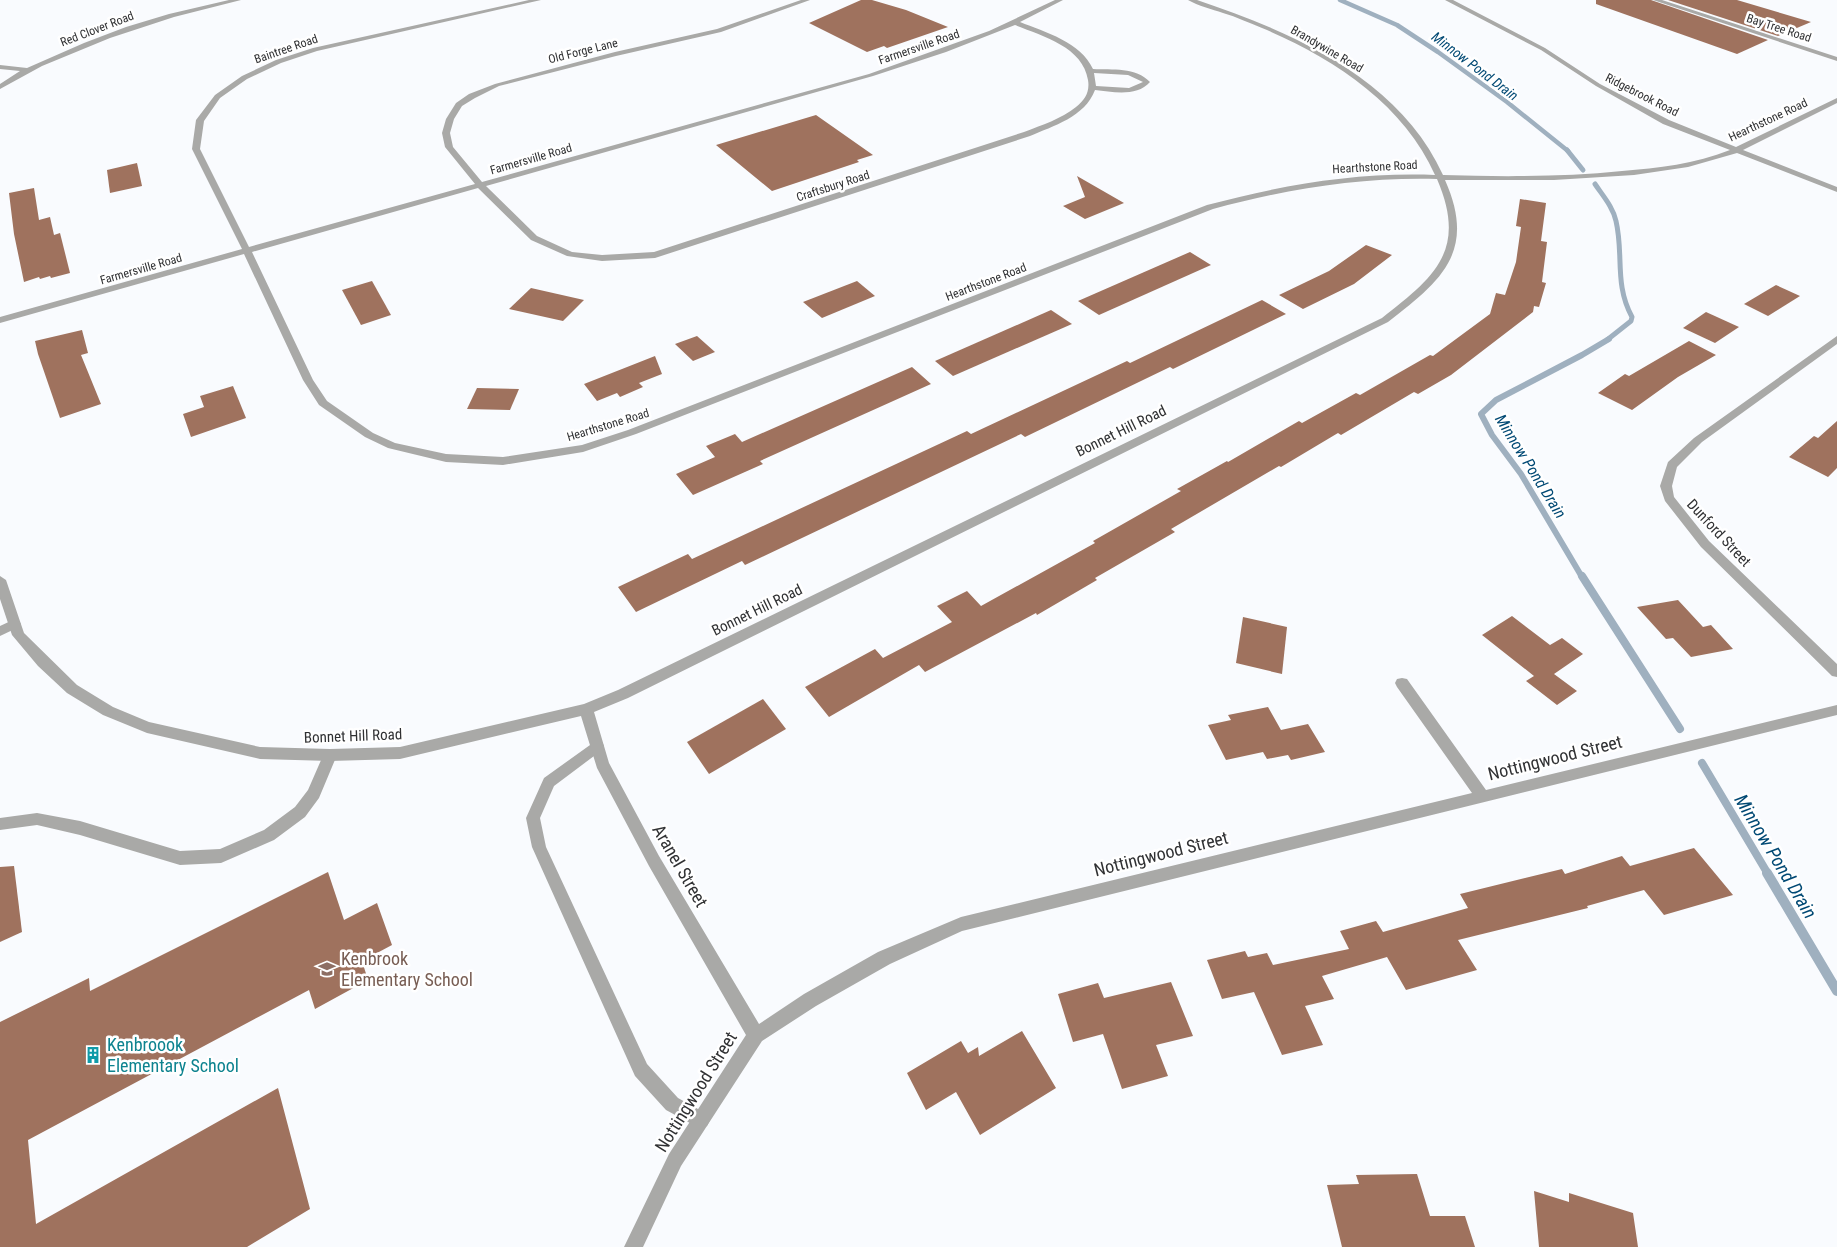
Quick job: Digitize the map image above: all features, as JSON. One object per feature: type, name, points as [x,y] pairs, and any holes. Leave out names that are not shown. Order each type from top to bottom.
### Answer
[{"type":"street","name":"Red Clover Road","points":[[0,87],[28,70],[126,28],[238,0]]},
{"type":"street","name":"Baintree Road","points":[[246,251],[196,149],[195,136],[199,119],[212,102],[246,76],[296,55],[371,36],[538,0]]},
{"type":"street","name":"Old Forge Lane","points":[[480,185],[449,147],[446,133],[450,119],[459,105],[472,96],[497,85],[546,72],[719,31],[807,0]]},
{"type":"street","name":"Farmersville Road","points":[[0,320],[871,75],[944,51],[1017,23],[1060,0]]},
{"type":"street","name":"Brandywine Road","points":[[1191,0],[1243,18],[1275,32],[1338,65],[1387,102],[1410,127],[1442,177]]},
{"type":"street","name":"Ridgebrook Road","points":[[1448,0],[1535,45],[1628,103],[1666,122],[1837,190]]},
{"type":"street","name":"Bay Tree Road","points":[[1656,0],[1837,59]]},
{"type":"street","points":[[1017,23],[1056,40],[1083,58],[1091,71],[1092,88],[1133,89],[1143,86],[1147,82],[1142,77],[1133,74],[1091,71]]},
{"type":"street","points":[[0,67],[28,70]]},
{"type":"street","name":"Craftsbury Road","points":[[480,185],[534,238],[570,254],[602,258],[655,255],[1027,134],[1068,116],[1086,101],[1092,88]]},
{"type":"street","name":"Hearthstone Road","points":[[246,251],[272,301],[308,380],[323,403],[369,435],[392,446],[446,458],[504,461],[583,448],[680,415],[1210,207],[1255,194],[1338,181],[1405,176],[1606,175],[1690,164],[1734,150],[1837,100]]},
{"type":"street","name":"Bonnet Hill Road","points":[[0,580],[18,635],[72,689],[108,711],[139,724],[260,753],[330,755],[400,752],[586,709],[632,690],[1385,320],[1420,293],[1444,266],[1453,240],[1452,211],[1442,177]]},
{"type":"street","name":"Dunford Street","points":[[1837,339],[1698,440],[1672,466],[1666,486],[1669,498],[1705,544],[1837,672]]},
{"type":"street","points":[[0,631],[15,624]]},
{"type":"street","points":[[1402,683],[1482,796]]},
{"type":"street","name":"Aranel Street","points":[[586,709],[602,764],[654,861],[756,1035]]},
{"type":"street","name":"Nottingwood Street","points":[[634,1247],[675,1160],[756,1035],[810,1000],[884,958],[961,924],[1837,710]]},
{"type":"street","points":[[596,746],[549,782],[533,818],[540,847],[641,1070],[672,1104],[701,1120]]},
{"type":"street","points":[[0,824],[37,819],[80,828],[180,858],[221,856],[269,835],[300,812],[314,794],[330,755]]},
{"type":"building","points":[[861,0],[872,0],[906,10],[948,27],[887,48],[884,46],[867,52],[809,23]]},
{"type":"building","points":[[1596,0],[1651,0],[1768,40],[1737,54],[1596,4]]},
{"type":"building","points":[[1668,0],[1737,0],[1811,22],[1778,36]]},
{"type":"building","points":[[816,115],[873,155],[857,160],[859,162],[772,191],[716,145]]},
{"type":"building","points":[[137,163],[142,186],[110,193],[107,170]]},
{"type":"building","points":[[1077,176],[1124,203],[1085,219],[1063,206],[1085,197]]},
{"type":"building","points":[[34,188],[39,220],[50,217],[54,235],[60,233],[70,273],[51,278],[50,276],[40,279],[39,277],[24,282],[14,234],[9,193]]},
{"type":"building","points":[[1520,199],[1546,203],[1541,241],[1547,242],[1542,282],[1546,283],[1539,307],[1534,306],[1533,312],[1451,375],[1418,394],[1414,392],[1341,435],[1338,433],[1281,467],[1279,466],[1171,529],[1175,532],[1095,578],[1097,580],[1037,615],[1036,613],[925,672],[919,665],[829,717],[805,687],[875,649],[883,658],[952,622],[937,606],[967,591],[981,606],[1095,543],[1093,541],[1181,491],[1177,489],[1299,421],[1302,423],[1356,393],[1360,395],[1430,355],[1433,356],[1490,314],[1496,293],[1505,295],[1516,262],[1521,227],[1516,226]]},
{"type":"building","points":[[1366,245],[1392,255],[1354,284],[1303,309],[1279,295],[1329,271]]},
{"type":"building","points":[[1190,252],[1211,265],[1099,315],[1078,301]]},
{"type":"building","points":[[372,281],[391,315],[361,325],[342,290]]},
{"type":"building","points":[[857,281],[875,296],[822,318],[803,302]]},
{"type":"building","points":[[1776,285],[1800,296],[1768,316],[1744,304]]},
{"type":"building","points":[[531,288],[584,300],[563,321],[509,309]]},
{"type":"building","points":[[1262,300],[1286,314],[1173,369],[1170,367],[1025,437],[1021,434],[745,565],[742,561],[636,612],[618,587],[688,554],[692,559],[967,431],[971,434],[1127,361],[1130,363]]},
{"type":"building","points":[[1051,310],[1072,324],[953,376],[935,361]]},
{"type":"building","points":[[1706,312],[1739,327],[1715,343],[1683,328]]},
{"type":"building","points":[[82,330],[88,353],[81,355],[101,404],[60,418],[35,341]]},
{"type":"building","points":[[697,336],[715,352],[693,361],[675,344]]},
{"type":"building","points":[[1689,341],[1716,355],[1678,377],[1632,410],[1598,393],[1625,374],[1629,376]]},
{"type":"building","points":[[655,356],[662,374],[639,383],[643,387],[620,397],[617,393],[597,401],[584,384]]},
{"type":"building","points":[[912,367],[931,384],[760,461],[763,464],[693,495],[676,474],[715,457],[706,446],[735,434],[742,442]]},
{"type":"building","points":[[233,386],[246,418],[191,437],[183,414],[204,407],[200,396]]},
{"type":"building","points":[[477,388],[519,389],[510,410],[467,409]]},
{"type":"building","points":[[1837,421],[1837,468],[1828,477],[1789,457],[1814,436],[1818,438]]},
{"type":"building","points":[[1678,600],[1703,627],[1711,625],[1733,649],[1691,657],[1673,638],[1666,639],[1637,607]]},
{"type":"building","points":[[1512,616],[1550,645],[1562,638],[1583,654],[1554,674],[1577,691],[1557,705],[1526,681],[1534,676],[1482,635]]},
{"type":"building","points":[[1243,617],[1287,627],[1282,674],[1236,663]]},
{"type":"building","points":[[763,699],[786,729],[709,774],[687,742]]},
{"type":"building","points":[[1268,707],[1281,730],[1308,724],[1325,752],[1291,760],[1288,755],[1267,759],[1263,752],[1226,760],[1208,725],[1231,720],[1228,715]]},
{"type":"building","points":[[1694,848],[1733,895],[1664,915],[1644,890],[1587,906],[1588,908],[1458,940],[1477,970],[1406,990],[1387,957],[1322,976],[1334,999],[1305,1006],[1323,1045],[1282,1055],[1254,992],[1222,999],[1207,960],[1245,951],[1248,957],[1267,953],[1273,965],[1349,949],[1340,931],[1376,921],[1383,932],[1468,908],[1460,894],[1562,869],[1565,874],[1622,856],[1630,866]]},
{"type":"building","points":[[14,866],[22,932],[0,942],[0,867]]},
{"type":"building","name":"Kenbroook Elementary School","points":[[328,872],[344,920],[377,903],[392,945],[362,961],[368,980],[315,1009],[309,990],[28,1140],[36,1224],[278,1088],[310,1209],[247,1247],[0,1247],[0,1022],[89,978],[90,991]]},
{"type":"building","points":[[1171,982],[1193,1036],[1156,1045],[1168,1076],[1122,1089],[1103,1034],[1073,1042],[1058,994],[1098,983],[1104,998]]},
{"type":"building","points":[[1022,1031],[1056,1088],[980,1135],[956,1092],[926,1110],[907,1073],[961,1041],[968,1053],[978,1047],[979,1056]]},
{"type":"building","points":[[1417,1174],[1430,1216],[1465,1216],[1475,1247],[1342,1247],[1327,1185],[1359,1184],[1356,1175]]},
{"type":"building","points":[[1534,1191],[1569,1202],[1569,1193],[1633,1213],[1638,1247],[1539,1247]]},
{"type":"waterway","name":"Minnow Pond Drain","points":[[1340,0],[1397,25],[1438,52],[1507,102],[1567,151]]},
{"type":"waterway","name":"Minnow Pond Drain","points":[[1567,151],[1583,170]]},
{"type":"waterway","name":"Minnow Pond Drain","points":[[1595,184],[1615,216],[1623,293],[1632,317],[1631,321],[1607,340]]},
{"type":"waterway","name":"Minnow Pond Drain","points":[[1582,577],[1521,474],[1492,435],[1481,414],[1496,400],[1609,339]]},
{"type":"waterway","name":"Minnow Pond Drain","points":[[1582,576],[1680,729]]},
{"type":"waterway","name":"Minnow Pond Drain","points":[[1702,763],[1768,874]]},
{"type":"waterway","name":"Minnow Pond Drain","points":[[1767,873],[1837,991]]},
{"type":"place","name":"Kenbrook Elementary School","points":[[327,969]]},
{"type":"place","name":"Kenbroook Elementary School","points":[[93,1055]]}]
